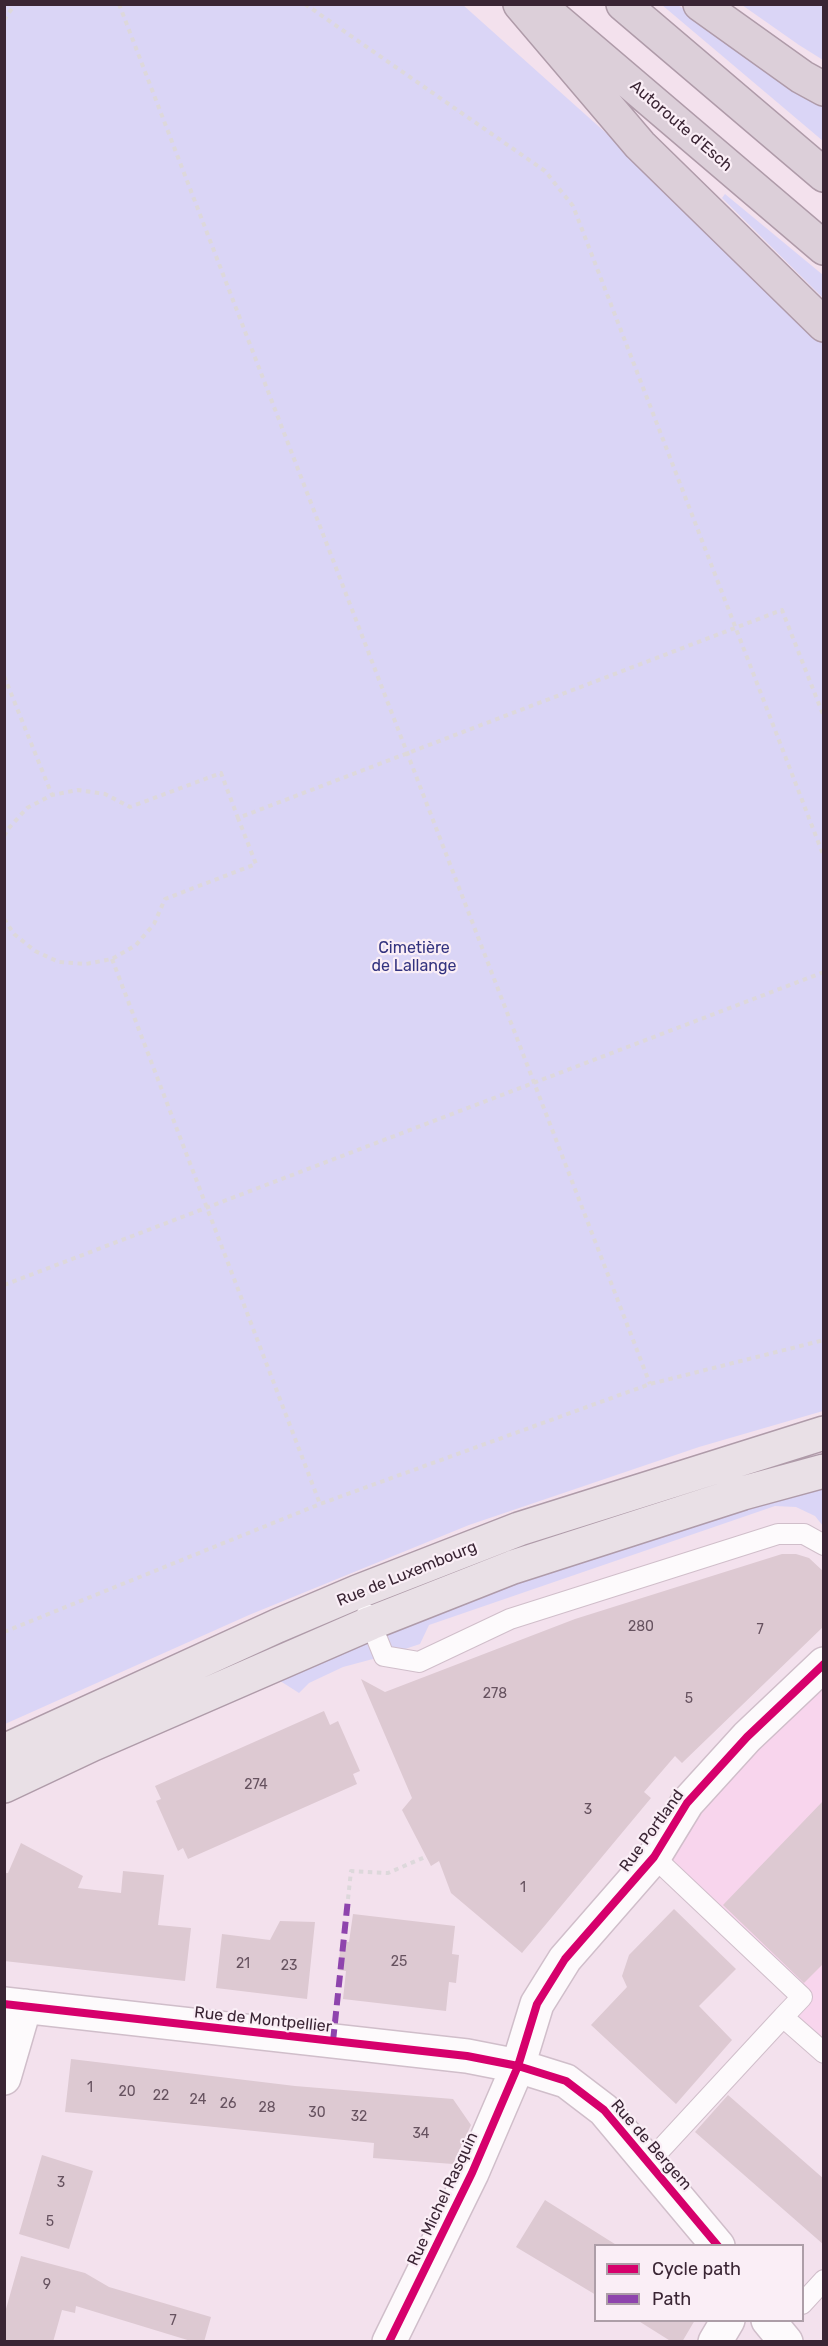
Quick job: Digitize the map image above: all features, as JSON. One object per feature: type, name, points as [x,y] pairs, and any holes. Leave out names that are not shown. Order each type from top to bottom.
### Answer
[{"type":"highway","points":[[520,4],[640,145],[824,326]]},
{"type":"highway","name":"Autoroute d'Esch","points":[[539,4],[824,248]]},
{"type":"highway","points":[[623,4],[824,175]]},
{"type":"highway","points":[[700,4],[802,77],[824,89]]},
{"type":"main road","name":"Rue de Luxembourg","points":[[4,1751],[278,1626],[357,1592],[519,1529],[824,1433]]},
{"type":"main road","points":[[743,1493],[824,1454]]},
{"type":"main road","name":"Rue de Luxembourg","points":[[4,1786],[93,1744],[371,1623],[513,1567],[743,1493],[824,1471]]},
{"type":"street","name":"Rue Portland","points":[[518,2066],[537,2004],[565,1959],[654,1857],[687,1803],[747,1737],[824,1664]]},
{"type":"street","name":"Rue de Montpellier","points":[[15,2005],[467,2056],[518,2066]]},
{"type":"street","points":[[4,2078],[15,2005]]},
{"type":"street","name":"Rue de Bergem","points":[[518,2066],[566,2081],[604,2110],[716,2244]]},
{"type":"street","name":"Rue Michel Rasquin","points":[[389,2342],[472,2173],[518,2066]]},
{"type":"street","points":[[715,2342],[727,2322]]},
{"type":"lane","points":[[357,1592],[384,1656],[419,1662],[510,1619],[777,1534],[804,1534],[824,1545]]},
{"type":"lane","points":[[649,2162],[802,1997],[654,1857]]},
{"type":"lane","points":[[783,2017],[824,2053]]},
{"type":"lane","points":[[804,2302],[824,2280]]},
{"type":"path","points":[[4,20],[15,4]]},
{"type":"path","points":[[119,4],[650,1384]]},
{"type":"path","points":[[305,4],[545,171],[573,206],[824,857]]},
{"type":"path","points":[[238,818],[782,610],[824,717]]},
{"type":"path","points":[[4,676],[52,795]]},
{"type":"path","points":[[4,836],[27,808],[52,795],[78,790],[105,794],[129,807],[221,773],[255,864],[165,899],[154,924],[142,938],[112,959],[86,964],[59,962],[35,951],[14,934],[4,919]]},
{"type":"path","points":[[112,959],[320,1504]]},
{"type":"path","points":[[4,1285],[824,972]]},
{"type":"path","points":[[4,1632],[320,1504],[650,1384],[824,1340]]},
{"type":"path","points":[[348,1899],[351,1871],[388,1873],[425,1857]]},
{"type":"shaded area","points":[[823,1664],[823,2053],[783,2017],[802,1997],[654,1857]]},
{"type":"green space","name":"Cimetière de Lallange","points":[[4,5],[463,5],[824,328],[823,1411],[699,1447],[469,1525],[249,1615],[5,1724]]},
{"type":"green space","points":[[662,5],[678,5],[743,52],[823,99],[823,141]]},
{"type":"green space","points":[[742,5],[823,5],[823,60],[799,45]]},
{"type":"green space","points":[[725,194],[823,275],[823,298],[722,198]]},
{"type":"green space","points":[[823,1471],[823,1526],[815,1516],[796,1507],[775,1506],[429,1625],[420,1644],[343,1667],[309,1683],[299,1693],[263,1670]]},
{"type":"building","points":[[782,1554],[796,1554],[809,1558],[824,1572],[824,1626],[682,1763],[675,1756],[644,1792],[651,1798],[522,1953],[451,1893],[439,1861],[431,1866],[402,1810],[412,1798],[361,1679],[385,1692],[575,1619]]},
{"type":"building","points":[[324,1711],[330,1725],[338,1721],[360,1771],[353,1774],[357,1784],[188,1859],[183,1848],[178,1851],[156,1801],[161,1799],[155,1786]]},
{"type":"building","points":[[824,1800],[824,1963],[804,1983],[723,1905]]},
{"type":"building","points":[[21,1843],[83,1876],[78,1888],[121,1893],[123,1871],[164,1875],[158,1925],[191,1928],[185,1981],[4,1961],[4,1873],[8,1873]]},
{"type":"building","points":[[674,1909],[736,1969],[699,2006],[732,2040],[676,2104],[591,2025],[627,1987],[622,1976],[629,1955]]},
{"type":"building","points":[[353,1914],[455,1926],[452,1954],[459,1955],[456,1983],[449,1982],[446,2011],[343,1999],[346,1971],[338,1970],[341,1941],[349,1942]]},
{"type":"building","points":[[280,1921],[315,1922],[307,1999],[216,1988],[222,1934],[270,1940]]},
{"type":"building","points":[[71,2059],[295,2086],[453,2099],[471,2125],[453,2164],[373,2158],[374,2143],[65,2112]]},
{"type":"building","points":[[728,2095],[824,2179],[824,2245],[695,2132]]},
{"type":"building","points":[[42,2155],[93,2171],[69,2249],[19,2234]]},
{"type":"building","points":[[545,2200],[615,2244],[594,2244],[594,2294],[516,2247]]},
{"type":"building","points":[[21,2256],[85,2273],[109,2287],[211,2317],[204,2342],[194,2342],[76,2306],[75,2313],[62,2310],[53,2342],[4,2342],[4,2316]]},
{"type":"building","points":[[640,2322],[694,2322],[682,2342],[672,2342]]},
{"type":"marked path","points":[[333,2041],[348,1899]]},
{"type":"cycle path","points":[[389,2342],[472,2173],[518,2066],[537,2004],[565,1959],[654,1857],[687,1803],[747,1737],[824,1664]]},
{"type":"cycle path","points":[[4,2004],[467,2056],[518,2066],[566,2081],[604,2110],[716,2244]]}]
